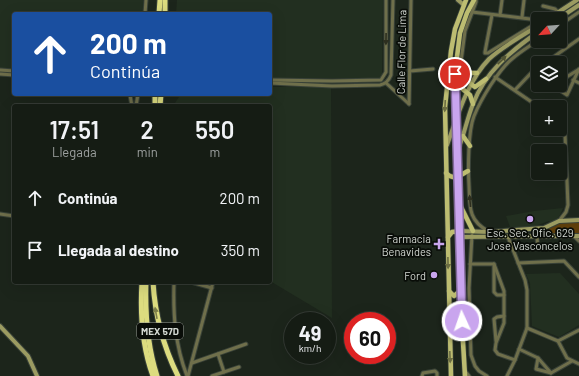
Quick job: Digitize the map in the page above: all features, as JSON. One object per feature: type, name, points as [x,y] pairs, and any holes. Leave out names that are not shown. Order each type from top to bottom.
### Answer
[{"type":"highway","points":[[160,0],[160,12]]},
{"type":"highway","points":[[164,12],[165,0]]},
{"type":"highway","points":[[142,284],[143,337],[145,351],[153,376]]},
{"type":"highway","name":"MEX 57D","points":[[146,284],[147,336],[156,376]]},
{"type":"highway","name":"MEX 57D","points":[[153,284],[154,298],[162,339],[178,376]]},
{"type":"main road","points":[[451,376],[445,107],[455,29],[465,2],[458,0]]},
{"type":"main road","points":[[465,373],[460,291],[460,204],[455,83],[460,33],[467,13],[475,0]]},
{"type":"main road","points":[[558,12],[577,0]]},
{"type":"main road","points":[[567,13],[579,5]]},
{"type":"main road","points":[[445,148],[467,93],[477,73],[493,56],[531,31]]},
{"type":"main road","points":[[457,151],[473,104],[486,79],[497,65],[531,37]]},
{"type":"main road","points":[[456,65],[465,73],[477,73]]},
{"type":"main road","points":[[472,84],[475,86],[486,79]]},
{"type":"main road","points":[[455,83],[467,93],[473,104]]},
{"type":"main road","points":[[463,136],[470,146]]},
{"type":"main road","points":[[446,173],[452,178],[468,172]]},
{"type":"main road","points":[[460,204],[473,231]]},
{"type":"main road","points":[[448,237],[452,232],[489,232],[544,228],[559,220],[579,220]]},
{"type":"main road","points":[[544,228],[544,237]]},
{"type":"main road","points":[[489,232],[490,238]]},
{"type":"main road","points":[[460,237],[490,238],[577,236]]},
{"type":"main road","points":[[448,290],[454,296],[460,291]]},
{"type":"main road","points":[[0,326],[28,356],[37,376]]},
{"type":"street","points":[[145,12],[146,0]]},
{"type":"street","points":[[272,80],[379,81],[383,78],[386,72],[386,0]]},
{"type":"street","points":[[272,83],[340,86],[380,85],[386,83],[391,75],[393,0]]},
{"type":"street","name":"Calle Flor de Lima","points":[[386,83],[409,104],[411,0]]},
{"type":"street","points":[[460,69],[465,31],[476,2],[475,0]]},
{"type":"street","points":[[500,15],[502,0]]},
{"type":"street","points":[[522,17],[524,0]]},
{"type":"street","points":[[543,6],[555,9],[558,12]]},
{"type":"street","points":[[472,12],[531,19]]},
{"type":"street","points":[[567,20],[579,12]]},
{"type":"street","points":[[492,15],[486,53],[531,25]]},
{"type":"street","points":[[554,56],[579,39]]},
{"type":"street","points":[[489,232],[480,227],[473,218],[470,207],[468,172],[470,134],[473,117],[495,77],[512,58],[531,45]]},
{"type":"street","points":[[410,71],[433,69]]},
{"type":"street","points":[[563,92],[567,95],[579,69]]},
{"type":"street","points":[[567,77],[579,69]]},
{"type":"street","points":[[0,70],[12,71]]},
{"type":"street","points":[[515,90],[531,73]]},
{"type":"street","points":[[0,74],[12,75]]},
{"type":"street","points":[[495,77],[531,101]]},
{"type":"street","points":[[573,80],[579,83]]},
{"type":"street","points":[[559,220],[566,212],[568,205],[565,136]]},
{"type":"street","points":[[0,214],[12,216]]},
{"type":"street","points":[[473,231],[469,288],[471,355],[475,366],[479,371],[487,376]]},
{"type":"street","points":[[577,236],[579,241]]},
{"type":"street","points":[[507,376],[515,360],[527,328],[527,290],[525,280],[508,237]]},
{"type":"street","points":[[537,237],[538,249]]},
{"type":"street","points":[[518,263],[564,261],[579,277]]},
{"type":"street","points":[[470,264],[494,264]]},
{"type":"street","points":[[494,264],[503,285],[504,295],[504,323],[496,343]]},
{"type":"street","points":[[494,264],[494,292],[497,295],[504,295]]},
{"type":"street","points":[[174,284],[173,308],[176,333],[182,362],[188,376]]},
{"type":"street","points":[[198,284],[212,288]]},
{"type":"street","points":[[188,376],[213,284]]},
{"type":"street","points":[[504,316],[496,317],[494,319],[496,352],[515,360]]},
{"type":"street","points":[[527,328],[558,341],[565,355],[572,361],[579,364]]},
{"type":"street","points":[[558,341],[578,331]]},
{"type":"street","points":[[192,363],[246,344]]},
{"type":"street","points":[[519,349],[538,358],[551,373]]},
{"type":"street","points":[[218,354],[224,372]]},
{"type":"street","points":[[538,358],[536,369],[551,373],[572,361]]},
{"type":"street","points":[[212,376],[240,367]]},
{"type":"street","points":[[422,374],[436,371],[437,376]]},
{"type":"street","points":[[465,373],[469,376]]},
{"type":"shaded area","points":[[0,0],[143,0],[143,12],[12,12],[12,69],[0,68]]},
{"type":"shaded area","points":[[177,0],[383,0],[382,76],[380,78],[272,78],[272,12],[176,12]]},
{"type":"shaded area","points":[[272,87],[331,87],[332,312],[322,312],[272,282],[272,104],[174,104],[180,96],[272,96]]},
{"type":"shaded area","points":[[563,208],[557,219],[550,223],[549,221],[523,228],[510,227],[506,216],[534,211]]},
{"type":"shaded area","points":[[579,222],[579,233],[548,234],[548,229],[560,223]]},
{"type":"shaded area","points":[[560,273],[579,294],[579,325],[559,337],[532,326],[530,283],[526,274]]},
{"type":"place","name":"Esc. Sec. Ofic. 629 Jose Vasconcelos","points":[[530,219]]},
{"type":"place","name":"Farmacia Benavides","points":[[439,244]]},
{"type":"place","name":"Ford","points":[[434,275]]},
{"type":"route","points":[[455,74],[460,204],[460,291],[462,321]]}]
